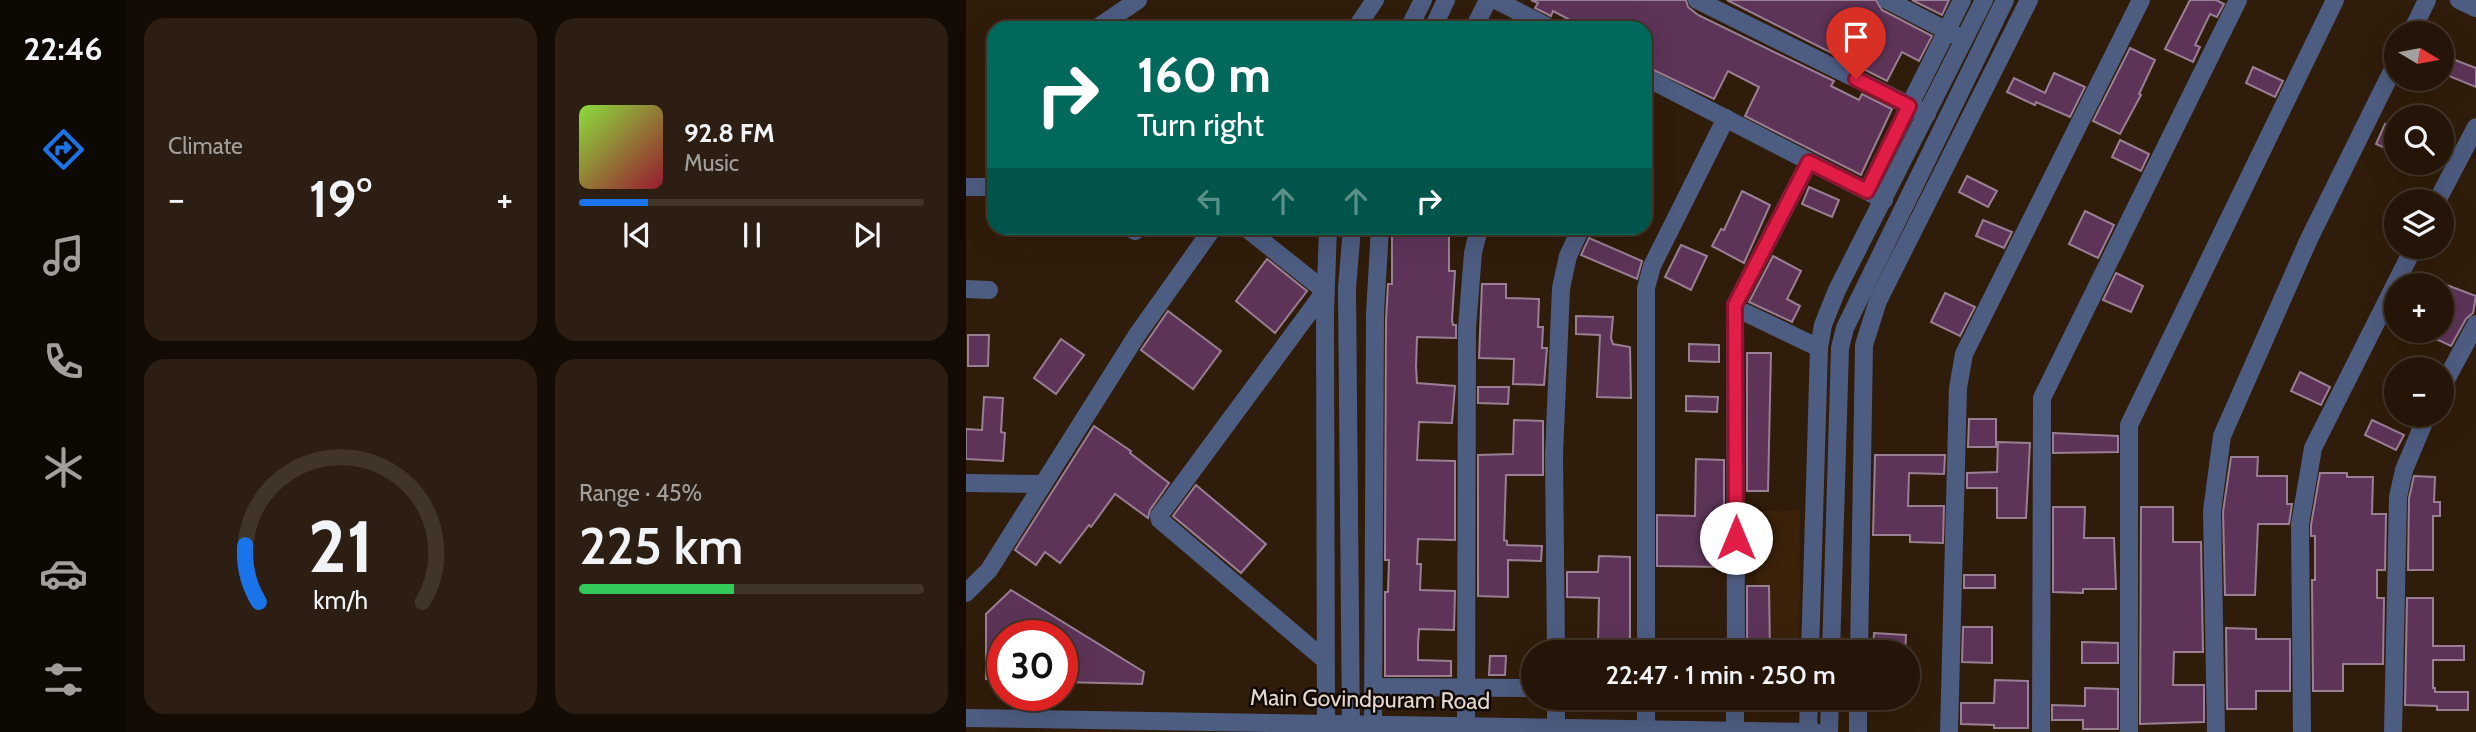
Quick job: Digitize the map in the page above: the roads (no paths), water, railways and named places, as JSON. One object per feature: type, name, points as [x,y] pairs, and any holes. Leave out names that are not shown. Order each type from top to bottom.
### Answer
[{"type":"street","points":[[1107,21],[1138,0]]},
{"type":"street","points":[[1361,21],[1375,0]]},
{"type":"street","points":[[1412,21],[1423,0]]},
{"type":"street","points":[[1436,21],[1446,0]]},
{"type":"street","points":[[1478,21],[1488,0]]},
{"type":"street","points":[[1496,0],[1536,21]]},
{"type":"street","points":[[1697,0],[1927,114]]},
{"type":"street","points":[[1887,0],[1964,40]]},
{"type":"street","points":[[1867,191],[1962,0]]},
{"type":"street","points":[[1810,640],[1819,348],[1823,325],[1837,290],[1984,0]]},
{"type":"street","points":[[1831,640],[1840,348],[1845,328],[2005,0]]},
{"type":"street","points":[[1859,640],[1864,345],[1878,301],[2029,0]]},
{"type":"street","points":[[1949,732],[1958,388],[1964,355],[2141,0]]},
{"type":"street","points":[[2040,732],[2042,397],[2238,0]]},
{"type":"street","points":[[2129,732],[2129,425],[2335,0]]},
{"type":"street","points":[[2417,21],[2427,0]]},
{"type":"street","points":[[2459,0],[2476,8]]},
{"type":"street","points":[[1652,85],[1726,118],[1884,200]]},
{"type":"street","points":[[2216,732],[2213,511],[2222,436],[2309,239],[2384,87]]},
{"type":"street","points":[[1646,640],[1646,288],[1652,266],[1726,118]]},
{"type":"street","points":[[2443,189],[2476,127]]},
{"type":"street","points":[[1735,640],[1735,305],[1809,162]]},
{"type":"street","points":[[966,187],[987,187]]},
{"type":"street","points":[[966,593],[989,570],[1137,335],[1208,235]]},
{"type":"street","points":[[1255,235],[1325,291]]},
{"type":"street","points":[[1326,727],[1325,291],[1328,235]]},
{"type":"street","points":[[1351,235],[1347,288],[1351,728]]},
{"type":"street","points":[[1373,723],[1375,313],[1380,235]]},
{"type":"street","points":[[1466,725],[1467,328],[1478,235]]},
{"type":"street","points":[[1556,640],[1554,455],[1561,288],[1568,256],[1578,235]]},
{"type":"street","points":[[2302,732],[2300,524],[2314,448],[2408,259]]},
{"type":"street","points":[[966,289],[989,290]]},
{"type":"street","points":[[1325,291],[1159,516],[1160,520],[1325,660]]},
{"type":"street","points":[[1746,313],[1819,348]]},
{"type":"street","points":[[2454,365],[2476,324]]},
{"type":"street","points":[[2393,732],[2398,496],[2404,470],[2422,427]]},
{"type":"street","points":[[966,483],[1043,484]]},
{"type":"street","points":[[1374,687],[1521,688]]},
{"type":"street","points":[[1556,710],[1556,727]]},
{"type":"street","points":[[1646,710],[1646,729]]},
{"type":"street","points":[[1735,710],[1735,730]]},
{"type":"street","points":[[1808,732],[1809,710]]},
{"type":"street","points":[[1829,732],[1830,710]]},
{"type":"street","points":[[1858,710],[1858,732]]},
{"type":"street","name":"Main Govindpuram Road","points":[[966,718],[1351,728],[1373,723],[1815,732]]}]
